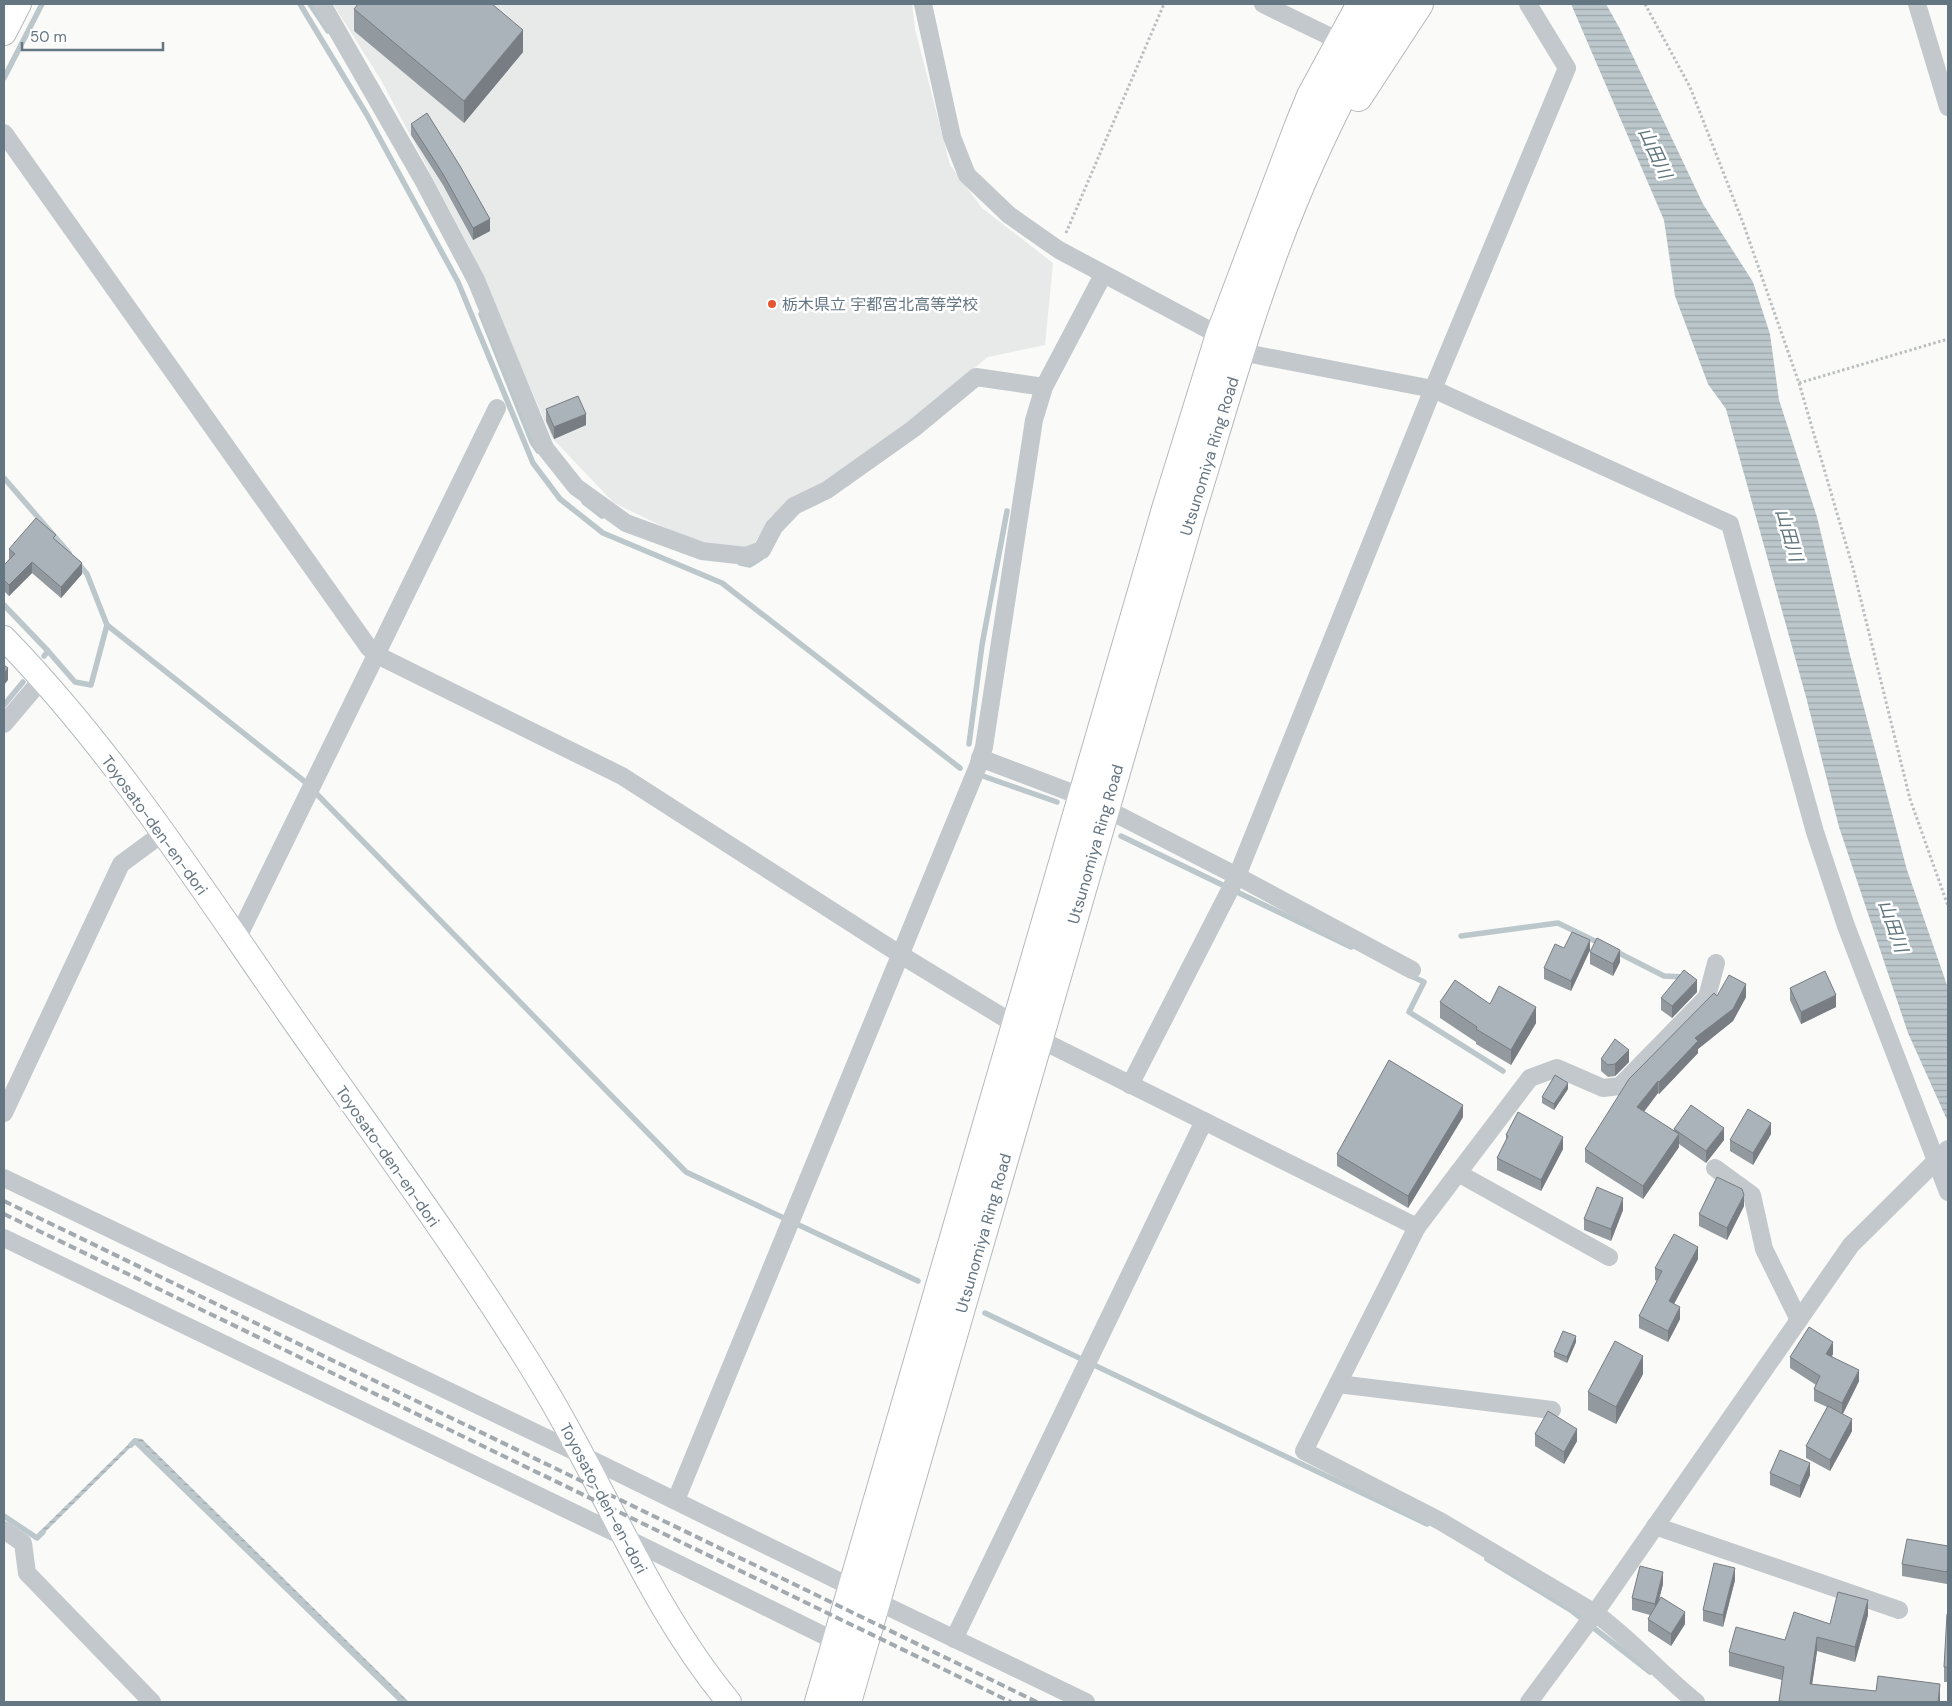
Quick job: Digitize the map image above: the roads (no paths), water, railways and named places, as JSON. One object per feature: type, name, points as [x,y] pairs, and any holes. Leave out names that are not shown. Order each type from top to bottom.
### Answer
[{"type":"highway","points":[[1311,96],[1348,4]]},
{"type":"highway","name":"Utsunomiya Ring Road","points":[[1231,340],[1279,174],[1311,96],[1361,4]]},
{"type":"highway","name":"Utsunomiya Ring Road","points":[[847,1702],[865,1594],[1094,803],[1166,509],[1231,340],[1342,92],[1390,4]]},
{"type":"highway","points":[[1291,207],[1345,117],[1418,4]]},
{"type":"highway","name":"Utsunomiya Ring Road","points":[[819,1702],[837,1642],[865,1594]]},
{"type":"street","points":[[4,33],[18,4]]},
{"type":"street","points":[[322,4],[423,180],[476,280],[545,448],[576,487],[626,523],[702,551],[746,556],[762,550],[774,527],[794,506],[827,490],[913,429],[976,377],[1044,387]]},
{"type":"street","points":[[923,4],[952,137],[967,175],[1009,215],[1059,250],[1256,355],[1432,389],[1730,524],[1822,851],[1846,926],[1948,1192]]},
{"type":"street","points":[[1263,4],[1333,38]]},
{"type":"street","points":[[1130,1085],[1237,876],[1432,389],[1567,68],[1528,4]]},
{"type":"street","points":[[1917,4],[1948,107]]},
{"type":"street","points":[[4,133],[369,648],[377,656],[622,776],[1028,1033],[1417,1227]]},
{"type":"street","points":[[676,1500],[901,954],[984,747],[1034,420],[1044,387],[1103,275]]},
{"type":"street","points":[[237,939],[497,408]]},
{"type":"street","name":"Toyosato-den-en-dori","points":[[4,638],[43,678],[135,793],[512,1336],[582,1454],[661,1604],[681,1638],[729,1702]]},
{"type":"street","points":[[4,724],[43,678]]},
{"type":"street","points":[[980,758],[1094,803],[1237,876],[1412,970]]},
{"type":"street","points":[[4,1113],[121,864],[163,833]]},
{"type":"street","points":[[1696,1702],[1669,1680],[1608,1623],[1594,1613],[1440,1521],[1304,1451],[1417,1227],[1530,1078],[1557,1068],[1604,1088],[1620,1086],[1707,997],[1716,963]]},
{"type":"street","points":[[954,1639],[1204,1121]]},
{"type":"street","points":[[1529,1702],[1594,1613],[1851,1245],[1948,1149]]},
{"type":"street","points":[[1715,1168],[1752,1195],[1764,1249],[1799,1320]]},
{"type":"street","points":[[1458,1173],[1609,1257]]},
{"type":"street","points":[[4,1178],[582,1454],[954,1639],[1086,1702]]},
{"type":"street","points":[[4,1238],[837,1642]]},
{"type":"street","points":[[1338,1384],[1552,1410]]},
{"type":"street","points":[[1655,1526],[1899,1610]]},
{"type":"street","points":[[4,1530],[23,1543],[27,1573],[152,1702]]},
{"type":"water","name":"山田川","points":[[1571,4],[1606,4],[1620,29],[1703,204],[1753,282],[1770,334],[1779,400],[1817,517],[1850,655],[1907,870],[1948,988],[1948,1122],[1908,1033],[1839,827],[1806,697],[1726,409],[1708,384],[1675,296],[1664,220]]},
{"type":"water","points":[[135,1438],[142,1439],[409,1702],[405,1702],[140,1442],[137,1441],[38,1539],[37,1534]]},
{"type":"waterway","points":[[4,78],[42,4]]},
{"type":"waterway","points":[[300,4],[367,115],[458,282],[533,463],[560,499],[603,533],[722,583],[960,768]]},
{"type":"waterway","points":[[310,4],[328,31]]},
{"type":"waterway","points":[[481,314],[532,442],[538,451]]},
{"type":"waterway","points":[[4,478],[69,553]]},
{"type":"waterway","points":[[584,502],[602,516]]},
{"type":"waterway","points":[[969,744],[982,645],[1007,511]]},
{"type":"waterway","points":[[740,563],[750,565],[761,558]]},
{"type":"waterway","points":[[77,562],[87,574],[107,625]]},
{"type":"waterway","points":[[4,605],[48,651]]},
{"type":"waterway","points":[[44,656],[48,651],[75,682],[91,685],[107,625],[304,781],[686,1172],[918,1281]]},
{"type":"waterway","points":[[4,705],[23,682]]},
{"type":"waterway","points":[[980,775],[1057,802]]},
{"type":"waterway","points":[[1121,836],[1351,947]]},
{"type":"waterway","points":[[1461,936],[1558,923],[1601,944]]},
{"type":"waterway","points":[[1613,950],[1664,976],[1685,977]]},
{"type":"waterway","points":[[1409,975],[1424,982],[1409,1012],[1503,1071]]},
{"type":"waterway","points":[[985,1313],[1427,1524]]},
{"type":"waterway","points":[[131,1445],[135,1441],[403,1702]]},
{"type":"waterway","points":[[4,1516],[37,1538],[43,1532]]},
{"type":"waterway","points":[[1487,1559],[1572,1611],[1650,1672]]},
{"type":"railway","points":[[4,1201],[1037,1702]]},
{"type":"railway","points":[[4,1214],[1011,1702]]},
{"type":"place","name":"栃木県立 宇都宮北高等学校","points":[[772,304]]}]
